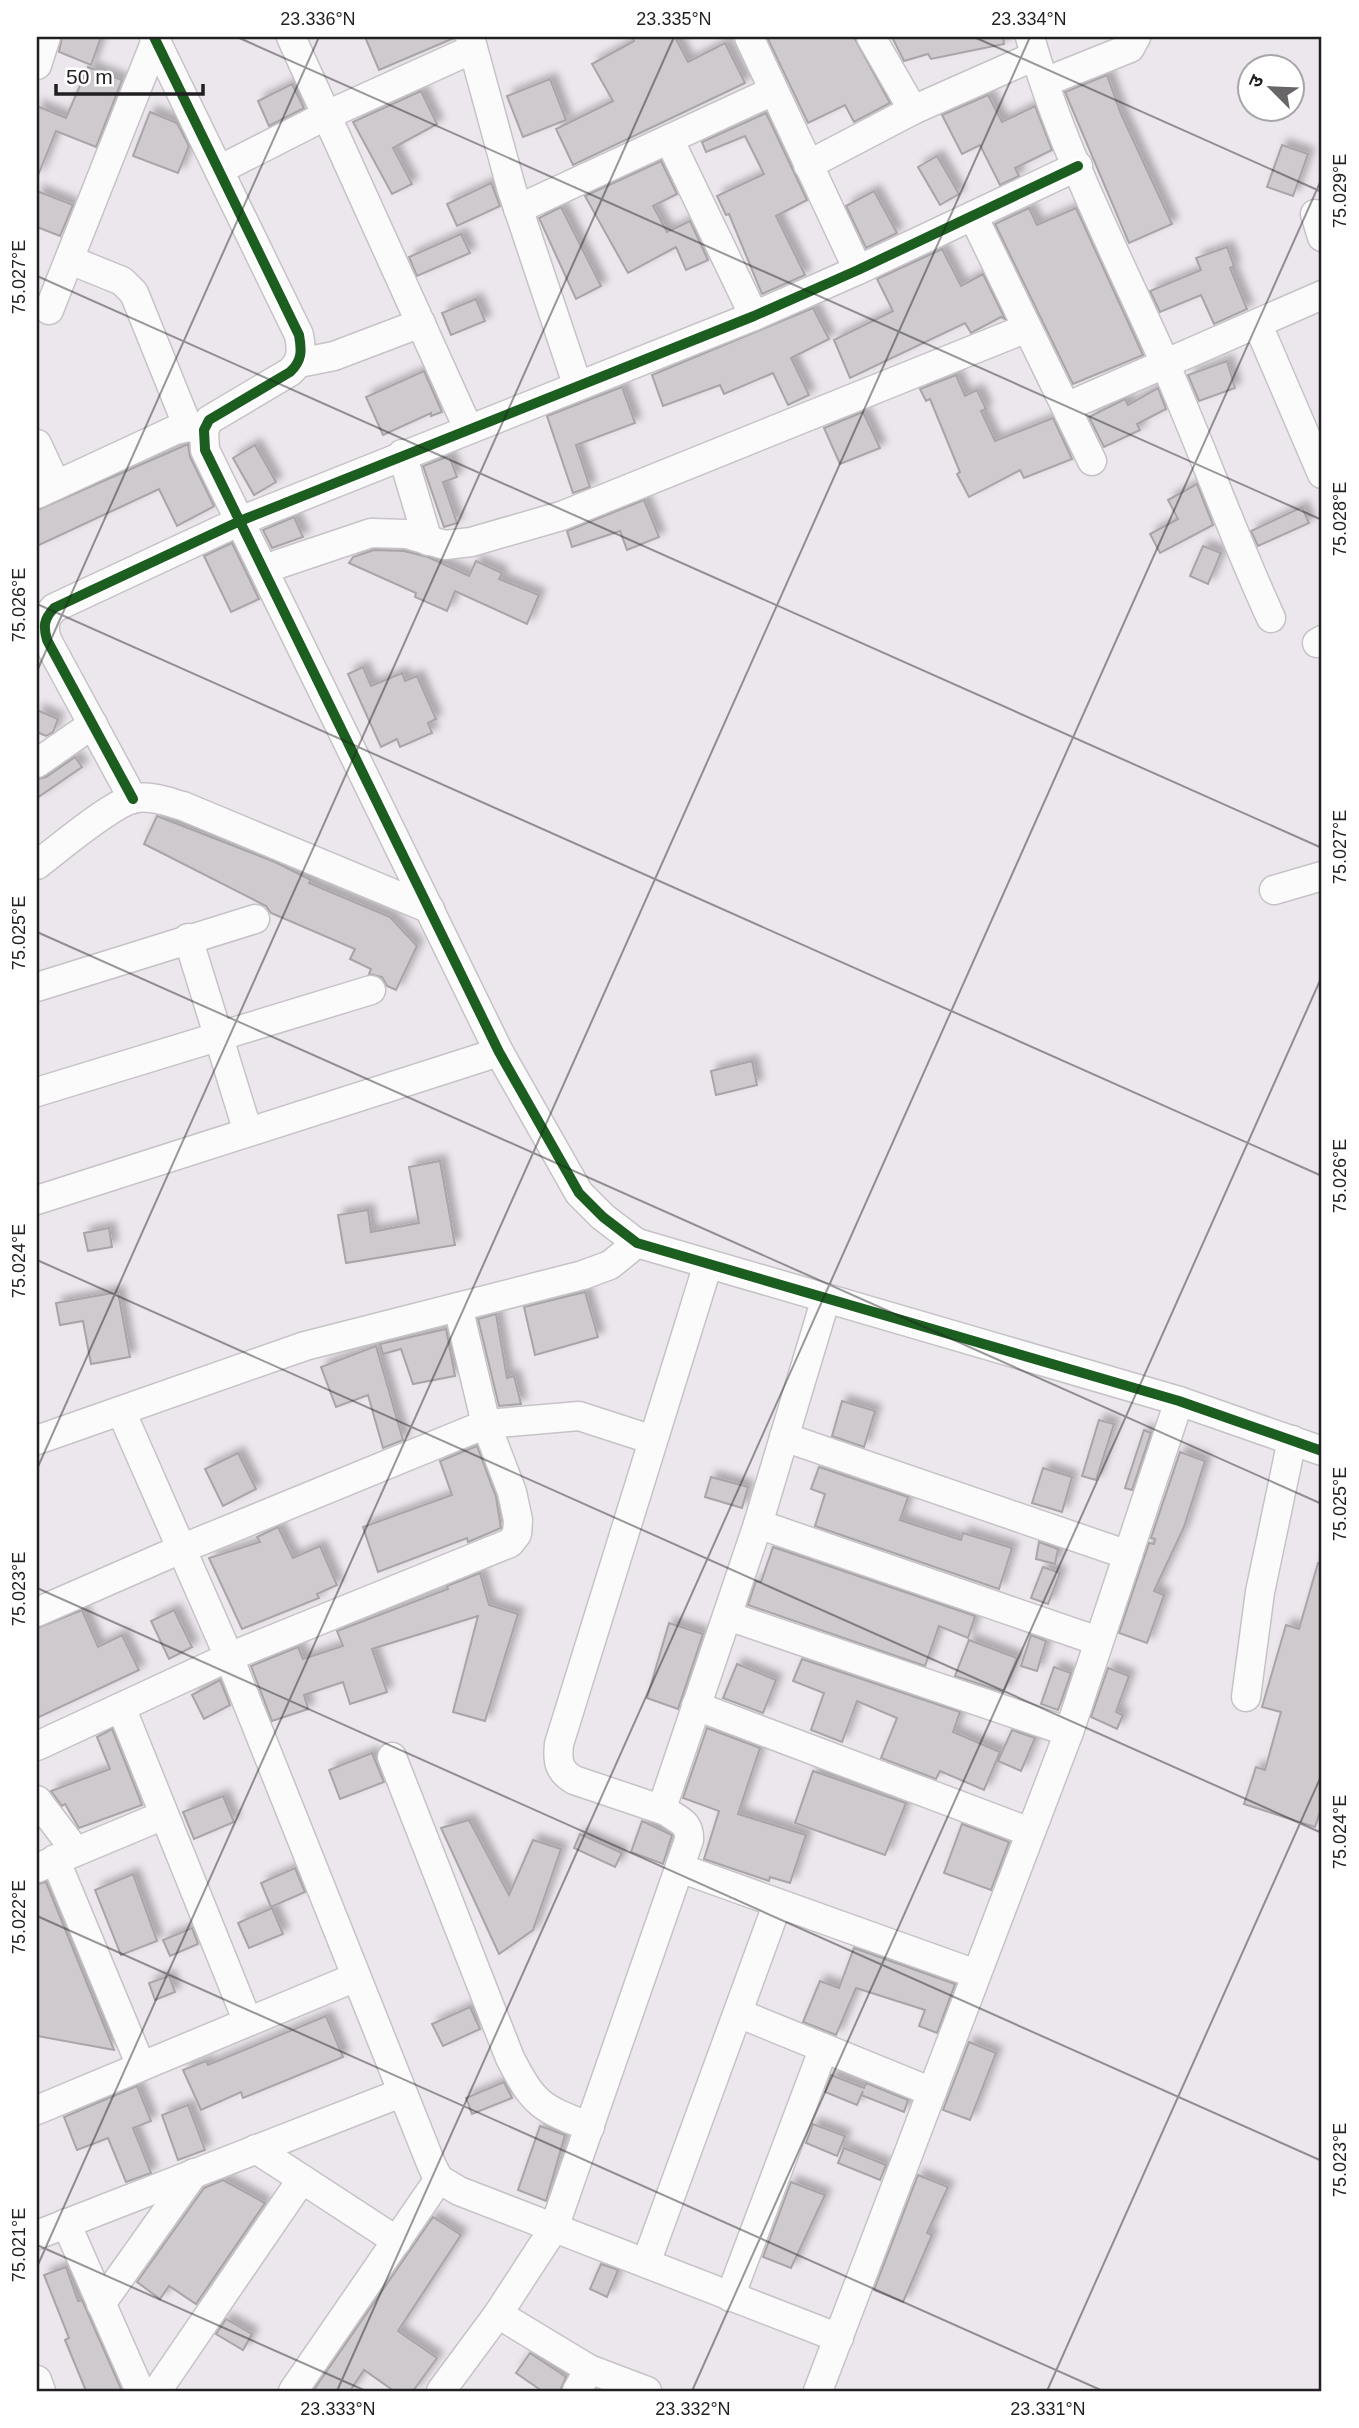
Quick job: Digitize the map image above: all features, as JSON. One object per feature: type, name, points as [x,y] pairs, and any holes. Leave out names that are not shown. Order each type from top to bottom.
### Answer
[{"type":"street","points":[[37,65],[46,37]]},
{"type":"street","points":[[290,37],[467,428]]},
{"type":"street","points":[[749,37],[858,270]]},
{"type":"street","points":[[871,37],[913,110]]},
{"type":"street","points":[[1045,82],[1130,48],[1136,37]]},
{"type":"street","points":[[155,38],[299,335],[302,348],[299,363]]},
{"type":"street","points":[[49,310],[155,38]]},
{"type":"street","points":[[219,170],[472,43],[517,209],[578,384]]},
{"type":"street","points":[[808,165],[1032,46],[1077,166],[1197,436],[1240,550],[1271,618]]},
{"type":"street","points":[[517,209],[773,91]]},
{"type":"street","points":[[669,139],[754,316]]},
{"type":"street","points":[[133,799],[40,629],[54,608],[240,521],[467,428],[754,316],[1077,166]]},
{"type":"street","points":[[973,216],[1092,461]]},
{"type":"street","points":[[70,260],[122,281],[134,293],[205,450],[499,1052],[579,1193],[603,1217],[637,1243],[1179,1401],[1322,1451]]},
{"type":"street","points":[[1066,407],[1166,366],[1322,295]]},
{"type":"street","points":[[37,444],[46,489],[175,430],[196,429],[299,363],[334,356],[421,323]]},
{"type":"street","points":[[1258,325],[1312,424],[1322,474]]},
{"type":"street","points":[[264,569],[371,533],[387,531],[445,545],[471,542],[561,516],[1027,327]]},
{"type":"street","points":[[402,454],[428,541]]},
{"type":"street","points":[[37,763],[93,724]]},
{"type":"street","points":[[37,864],[117,806],[133,799],[152,797],[184,807],[430,909]]},
{"type":"street","points":[[1274,890],[1322,876]]},
{"type":"street","points":[[37,987],[255,919]]},
{"type":"street","points":[[188,938],[248,1132]]},
{"type":"street","points":[[37,1092],[371,990]]},
{"type":"street","points":[[37,1200],[499,1052]]},
{"type":"street","points":[[37,1440],[305,1346],[583,1275],[610,1265],[637,1243]]},
{"type":"street","points":[[441,2391],[498,2314],[554,2228],[680,1868],[690,1829],[666,1811],[574,1780],[563,1774],[557,1762],[559,1744],[708,1264]]},
{"type":"street","points":[[666,1811],[664,1802],[758,1524],[827,1298]]},
{"type":"street","points":[[37,1746],[229,1657],[510,1543],[517,1534],[518,1520],[512,1492],[486,1424],[458,1307]]},
{"type":"street","points":[[818,2391],[1069,1732],[1179,1401]]},
{"type":"street","points":[[121,1411],[229,1657],[401,2092],[439,2179],[459,2191],[839,2338]]},
{"type":"street","points":[[37,1612],[181,1549],[486,1424],[579,1416],[653,1440]]},
{"type":"street","points":[[784,1437],[1128,1555]]},
{"type":"street","points":[[1246,1697],[1260,1592],[1292,1440]]},
{"type":"street","points":[[758,1524],[1098,1641]]},
{"type":"street","points":[[727,1616],[1069,1732]]},
{"type":"street","points":[[696,1706],[1030,1832]]},
{"type":"street","points":[[121,1707],[247,2021]]},
{"type":"street","points":[[393,1757],[510,2058],[528,2092],[552,2112],[590,2127]]},
{"type":"street","points":[[37,1800],[56,1859],[141,2066]]},
{"type":"street","points":[[56,1859],[164,1815]]},
{"type":"street","points":[[680,1868],[777,1905],[976,1974]]},
{"type":"street","points":[[646,2263],[777,1905]]},
{"type":"street","points":[[37,2110],[356,1978]]},
{"type":"street","points":[[738,2013],[823,2050],[932,2092]]},
{"type":"street","points":[[730,2297],[823,2050]]},
{"type":"street","points":[[37,2235],[401,2092]]},
{"type":"street","points":[[256,2149],[397,2241]]},
{"type":"street","points":[[101,2304],[194,2173]]},
{"type":"street","points":[[158,2391],[302,2179]]},
{"type":"street","points":[[293,2391],[439,2179]]},
{"type":"street","points":[[66,2223],[140,2391]]},
{"type":"street","points":[[498,2314],[583,2380],[647,2391]]},
{"type":"street","points":[[37,2380],[41,2391]]},
{"type":"building","points":[[62,37],[101,37],[91,65],[59,52]]},
{"type":"building","points":[[365,37],[454,37],[454,38],[379,70]]},
{"type":"building","points":[[632,37],[675,37],[688,62],[725,43],[745,83],[573,165],[556,129],[613,101],[592,64],[634,41]]},
{"type":"building","points":[[767,37],[854,37],[890,103],[854,122],[845,105],[808,123]]},
{"type":"building","points":[[892,37],[1003,37],[1004,44],[931,59],[928,54],[904,61]]},
{"type":"building","points":[[88,67],[122,80],[96,147],[56,131],[37,178],[37,106],[66,118]]},
{"type":"building","points":[[1107,75],[1121,114],[1172,224],[1129,243],[1065,92]]},
{"type":"building","points":[[550,79],[566,120],[523,137],[507,96]]},
{"type":"building","points":[[292,84],[304,108],[269,126],[258,101]]},
{"type":"building","points":[[421,91],[437,124],[393,148],[412,184],[392,194],[353,122]]},
{"type":"building","points":[[988,95],[1002,122],[1035,106],[1052,150],[1015,168],[1019,176],[1000,185],[980,145],[962,154],[942,115]]},
{"type":"building","points":[[150,112],[177,123],[189,146],[178,173],[133,156]]},
{"type":"building","points":[[766,113],[807,200],[776,216],[805,275],[762,294],[729,214],[726,215],[717,196],[764,174],[745,136],[706,152],[702,142]]},
{"type":"building","points":[[1282,145],[1308,154],[1293,196],[1267,187]]},
{"type":"building","points":[[937,156],[959,194],[940,205],[918,167]]},
{"type":"building","points":[[661,161],[677,194],[653,206],[667,232],[690,221],[708,260],[686,270],[676,247],[628,273],[585,196]]},
{"type":"building","points":[[491,183],[500,206],[457,226],[447,204]]},
{"type":"building","points":[[37,191],[73,205],[60,236],[37,227]]},
{"type":"building","points":[[874,191],[897,233],[866,248],[846,206]]},
{"type":"building","points":[[561,207],[601,286],[576,299],[539,218]]},
{"type":"building","points":[[1029,208],[1037,225],[1076,208],[1143,355],[1073,384],[995,224]]},
{"type":"building","points":[[461,234],[470,253],[417,276],[409,257]]},
{"type":"building","points":[[1227,247],[1234,266],[1230,268],[1247,309],[1214,324],[1201,295],[1160,312],[1150,291],[1201,270],[1196,258]]},
{"type":"building","points":[[942,249],[961,286],[983,274],[1005,319],[1001,317],[971,333],[965,323],[850,378],[834,340],[893,311],[877,279]]},
{"type":"building","points":[[476,299],[485,321],[451,335],[442,313]]},
{"type":"building","points":[[813,308],[829,339],[791,358],[809,395],[788,405],[773,373],[724,394],[720,385],[663,406],[652,375]]},
{"type":"building","points":[[1227,361],[1235,388],[1199,401],[1188,375]]},
{"type":"building","points":[[424,371],[442,412],[431,416],[431,413],[383,435],[366,397]]},
{"type":"building","points":[[956,375],[965,396],[977,390],[986,409],[981,411],[995,441],[1053,418],[1072,459],[1024,478],[1020,470],[969,497],[957,474],[960,472],[930,399],[926,401],[920,389]]},
{"type":"building","points":[[622,387],[635,423],[576,445],[590,487],[573,493],[547,416]]},
{"type":"building","points":[[1158,388],[1166,409],[1137,424],[1140,430],[1104,447],[1089,417],[1125,399],[1128,405]]},
{"type":"building","points":[[863,412],[880,448],[840,464],[824,428]]},
{"type":"building","points":[[188,444],[190,457],[214,506],[177,526],[159,489],[37,546],[37,510]]},
{"type":"building","points":[[255,445],[276,482],[254,495],[233,458]]},
{"type":"building","points":[[449,456],[457,477],[443,482],[457,523],[444,527],[423,466]]},
{"type":"building","points":[[1197,484],[1213,525],[1160,553],[1150,534],[1178,519],[1168,500]]},
{"type":"building","points":[[644,500],[659,537],[627,550],[620,531],[572,547],[567,531]]},
{"type":"building","points":[[1302,507],[1309,523],[1258,546],[1251,531]]},
{"type":"building","points":[[294,517],[303,537],[272,548],[263,530]]},
{"type":"building","points":[[232,543],[259,599],[231,612],[204,556]]},
{"type":"building","points":[[1203,546],[1221,553],[1208,584],[1190,576]]},
{"type":"building","points":[[374,550],[404,551],[428,557],[469,576],[476,561],[502,573],[499,579],[539,595],[527,624],[455,591],[447,611],[415,597],[416,593],[349,563],[353,557]]},
{"type":"building","points":[[363,667],[371,686],[402,673],[405,681],[417,676],[436,719],[428,723],[432,733],[400,747],[397,739],[381,747],[348,674]]},
{"type":"building","points":[[37,710],[58,719],[53,732],[46,736],[37,732]]},
{"type":"building","points":[[75,757],[82,767],[37,798],[37,779],[46,777]]},
{"type":"building","points":[[157,816],[275,862],[311,880],[309,883],[390,917],[417,946],[396,990],[387,986],[382,977],[369,974],[371,969],[350,959],[355,949],[271,913],[266,906],[144,844]]},
{"type":"building","points":[[752,1061],[757,1085],[716,1095],[711,1071]]},
{"type":"building","points":[[440,1161],[455,1245],[346,1263],[338,1215],[368,1210],[371,1232],[419,1223],[409,1167]]},
{"type":"building","points":[[109,1228],[112,1247],[88,1251],[84,1233]]},
{"type":"building","points":[[118,1292],[130,1357],[91,1364],[83,1321],[60,1325],[56,1303]]},
{"type":"building","points":[[585,1292],[598,1337],[535,1355],[524,1307]]},
{"type":"building","points":[[496,1314],[507,1378],[514,1376],[521,1404],[499,1406],[478,1319]]},
{"type":"building","points":[[446,1329],[455,1376],[413,1384],[401,1349],[383,1354],[380,1344]]},
{"type":"building","points":[[376,1346],[403,1440],[383,1448],[368,1395],[336,1407],[321,1367]]},
{"type":"building","points":[[842,1401],[875,1411],[864,1447],[832,1436]]},
{"type":"building","points":[[1099,1420],[1114,1424],[1096,1480],[1082,1476]]},
{"type":"building","points":[[1144,1430],[1151,1433],[1132,1490],[1125,1488]]},
{"type":"building","points":[[477,1446],[496,1497],[501,1528],[378,1572],[363,1527],[452,1495],[440,1461]]},
{"type":"building","points":[[1180,1452],[1205,1461],[1184,1527],[1154,1591],[1164,1595],[1147,1643],[1119,1633],[1149,1543],[1154,1544],[1155,1539],[1151,1538]]},
{"type":"building","points":[[238,1453],[256,1489],[223,1506],[205,1469]]},
{"type":"building","points":[[819,1467],[908,1497],[900,1520],[961,1540],[963,1533],[1012,1548],[999,1589],[815,1526],[825,1494],[811,1489]]},
{"type":"building","points":[[1043,1468],[1072,1477],[1062,1512],[1032,1503]]},
{"type":"building","points":[[711,1477],[748,1487],[742,1508],[705,1497]]},
{"type":"building","points":[[278,1527],[293,1558],[320,1546],[337,1585],[317,1594],[319,1598],[242,1629],[209,1558],[260,1542],[257,1537]]},
{"type":"building","points":[[1039,1542],[1058,1549],[1055,1564],[1036,1559]]},
{"type":"building","points":[[773,1547],[975,1616],[968,1638],[939,1626],[925,1666],[748,1605],[756,1581],[761,1582]]},
{"type":"building","points":[[1318,1563],[1322,1563],[1322,1805],[1315,1827],[1244,1804],[1256,1767],[1265,1770],[1281,1712],[1262,1707],[1286,1625],[1299,1629]]},
{"type":"building","points":[[1043,1567],[1060,1573],[1048,1604],[1031,1598]]},
{"type":"building","points":[[480,1573],[489,1605],[518,1614],[485,1721],[453,1712],[478,1616],[372,1649],[387,1692],[350,1704],[343,1682],[304,1695],[308,1709],[272,1721],[251,1666],[298,1647],[303,1659],[343,1646],[337,1631],[448,1589],[447,1586]]},
{"type":"building","points":[[82,1610],[98,1647],[122,1635],[139,1670],[37,1718],[37,1628]]},
{"type":"building","points":[[174,1610],[192,1647],[169,1659],[151,1621]]},
{"type":"building","points":[[669,1623],[703,1634],[678,1709],[647,1698]]},
{"type":"building","points":[[1031,1635],[1046,1641],[1037,1671],[1021,1666]]},
{"type":"building","points":[[969,1640],[1017,1658],[1003,1692],[955,1676]]},
{"type":"building","points":[[802,1659],[960,1712],[953,1732],[1000,1752],[984,1790],[940,1771],[936,1779],[881,1758],[897,1718],[857,1701],[842,1742],[811,1730],[824,1693],[793,1681]]},
{"type":"building","points":[[737,1664],[776,1680],[763,1713],[723,1698]]},
{"type":"building","points":[[1054,1667],[1071,1673],[1058,1710],[1041,1704]]},
{"type":"building","points":[[1108,1668],[1129,1676],[1116,1712],[1123,1715],[1117,1729],[1091,1717]]},
{"type":"building","points":[[220,1680],[230,1705],[204,1719],[192,1695]]},
{"type":"building","points":[[707,1728],[760,1748],[738,1814],[806,1835],[790,1883],[770,1877],[769,1881],[704,1859],[719,1811],[683,1798]]},
{"type":"building","points":[[112,1729],[142,1805],[79,1828],[65,1804],[62,1806],[51,1791],[110,1769],[97,1737]]},
{"type":"building","points":[[1012,1730],[1035,1738],[1021,1771],[998,1761]]},
{"type":"building","points":[[372,1753],[384,1782],[340,1799],[329,1770]]},
{"type":"building","points":[[813,1771],[906,1803],[885,1855],[795,1823]]},
{"type":"building","points":[[223,1796],[234,1822],[194,1839],[183,1812]]},
{"type":"building","points":[[469,1820],[509,1895],[533,1840],[561,1849],[533,1930],[499,1954],[441,1828]]},
{"type":"building","points":[[642,1821],[672,1835],[663,1864],[631,1852]]},
{"type":"building","points":[[962,1824],[1009,1842],[991,1890],[944,1873]]},
{"type":"building","points":[[580,1834],[622,1853],[615,1867],[574,1848]]},
{"type":"building","points":[[295,1868],[305,1892],[271,1907],[261,1883]]},
{"type":"building","points":[[133,1874],[157,1941],[121,1955],[95,1890]]},
{"type":"building","points":[[46,1882],[114,2050],[37,2036],[37,1884]]},
{"type":"building","points":[[272,1908],[283,1934],[249,1948],[238,1923]]},
{"type":"building","points":[[192,1928],[198,1944],[170,1956],[163,1940]]},
{"type":"building","points":[[854,1948],[955,1984],[937,2033],[919,2026],[925,2010],[856,1988],[836,2035],[803,2022],[820,1981],[839,1988]]},
{"type":"building","points":[[169,1976],[175,1992],[155,2000],[149,1983]]},
{"type":"building","points":[[470,2007],[480,2029],[443,2046],[432,2024]]},
{"type":"building","points":[[326,2016],[343,2057],[243,2098],[241,2092],[201,2110],[183,2070],[206,2061],[208,2065]]},
{"type":"building","points":[[969,2042],[996,2053],[970,2120],[943,2110]]},
{"type":"building","points":[[831,2075],[864,2088],[866,2083],[908,2100],[904,2112],[861,2095],[857,2105],[825,2092]]},
{"type":"building","points":[[504,2082],[512,2098],[472,2114],[466,2098]]},
{"type":"building","points":[[137,2086],[151,2121],[133,2128],[151,2173],[126,2182],[108,2138],[77,2150],[64,2117]]},
{"type":"building","points":[[188,2105],[205,2150],[178,2160],[162,2115]]},
{"type":"building","points":[[813,2124],[845,2136],[837,2156],[806,2143]]},
{"type":"building","points":[[540,2126],[565,2135],[546,2201],[518,2190]]},
{"type":"building","points":[[844,2148],[886,2165],[880,2180],[838,2163]]},
{"type":"building","points":[[918,2175],[948,2187],[927,2233],[932,2235],[903,2302],[874,2290]]},
{"type":"building","points":[[223,2180],[265,2203],[196,2304],[169,2286],[160,2299],[137,2282],[204,2188]]},
{"type":"building","points":[[791,2182],[825,2195],[791,2268],[763,2257]]},
{"type":"building","points":[[433,2217],[461,2235],[398,2331],[437,2358],[413,2391],[394,2391],[364,2370],[350,2391],[313,2391]]},
{"type":"building","points":[[601,2264],[618,2270],[607,2297],[590,2289]]},
{"type":"building","points":[[66,2267],[78,2301],[82,2300],[122,2391],[86,2391],[65,2340],[69,2338],[44,2275]]},
{"type":"building","points":[[226,2319],[252,2334],[243,2350],[216,2334]]},
{"type":"building","points":[[530,2353],[566,2377],[560,2391],[542,2391],[516,2373]]},
{"type":"cycle path","points":[[154,37],[300,341],[299,360],[290,372],[209,420],[204,430],[205,450],[499,1052],[579,1193],[603,1217],[637,1243],[1179,1401],[1322,1451]]},
{"type":"cycle path","points":[[133,799],[47,640],[45,623],[54,608],[240,521],[754,316],[1078,166]]}]
